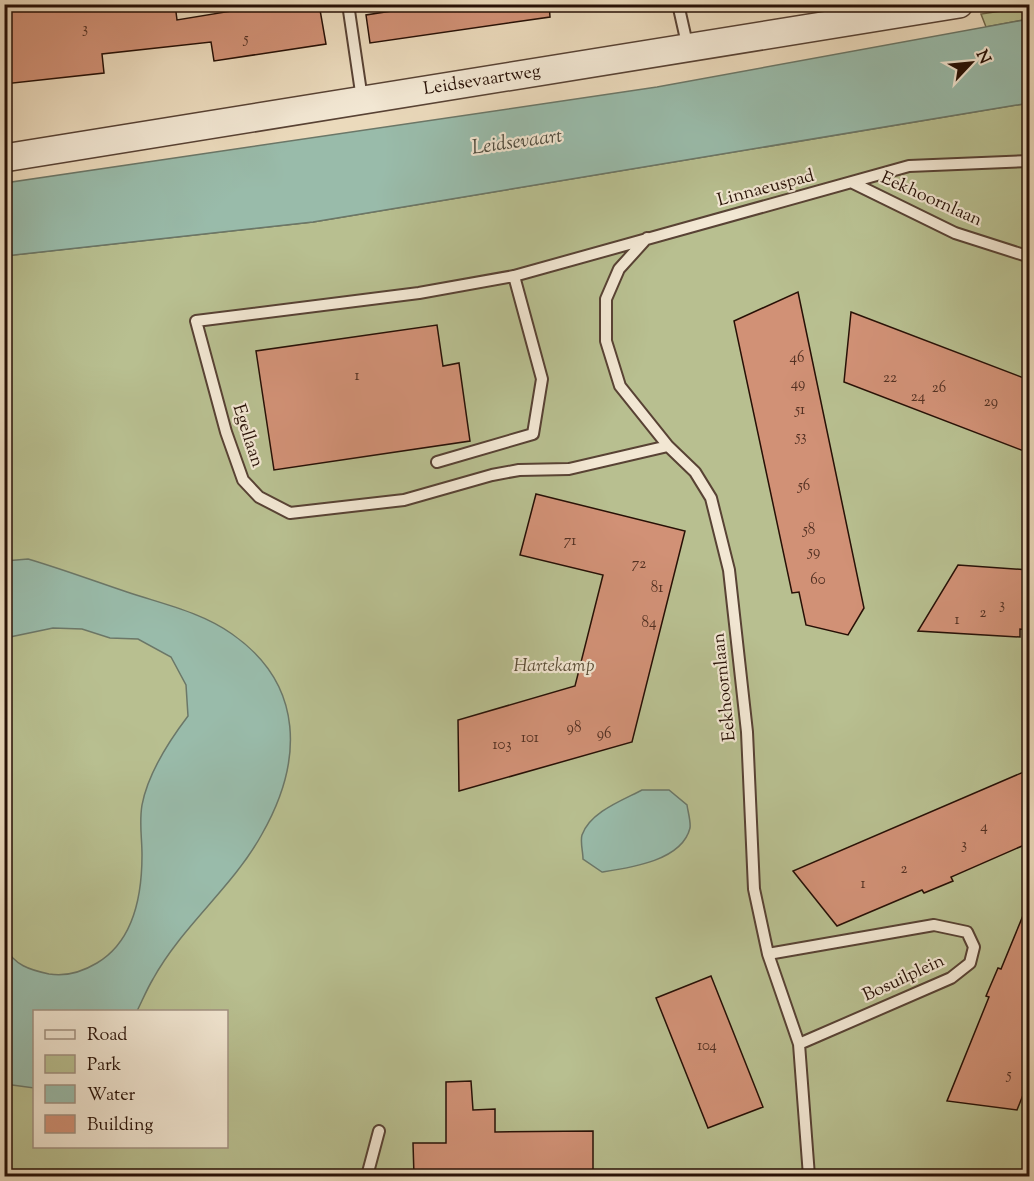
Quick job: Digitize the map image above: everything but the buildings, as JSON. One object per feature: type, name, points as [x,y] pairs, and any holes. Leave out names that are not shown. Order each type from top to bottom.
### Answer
[{"type":"street","name":"Leidsevaartweg","points":[[4,158],[688,48],[886,10],[959,4]]},
{"type":"lane","points":[[348,4],[362,100]]},
{"type":"lane","points":[[678,4],[688,48]]},
{"type":"lane","name":"Linnaeuspad","points":[[514,276],[909,166],[1029,161]]},
{"type":"lane","name":"Eekhoornlaan","points":[[853,183],[955,233],[1029,257]]},
{"type":"lane","name":"Eekhoornlaan","points":[[647,238],[619,270],[606,299],[606,341],[620,386],[668,446],[695,471],[711,498],[729,570],[747,732],[754,889],[768,954],[799,1044],[808,1176]]},
{"type":"lane","points":[[437,462],[533,434],[542,380],[514,276]]},
{"type":"lane","name":"Egellaan","points":[[514,276],[419,293],[196,321],[226,432],[243,480],[259,497],[290,513],[316,511],[404,500],[492,475],[519,470],[569,469],[668,446]]},
{"type":"lane","name":"Bosuilplein","points":[[768,954],[934,925],[967,932],[974,947],[970,963],[951,978],[799,1044]]},
{"type":"lane","points":[[367,1176],[379,1131]]},
{"type":"green space","points":[[1029,7],[1029,19],[986,27],[981,14]]},
{"type":"green space","name":"Hartekamp","points":[[1029,103],[1029,1176],[5,1176],[4,256],[313,222]]},
{"type":"water","name":"Leidsevaart","points":[[1029,19],[1029,103],[313,222],[5,256],[5,183],[657,87]]},
{"type":"water","points":[[28,559],[181,609],[220,626],[256,654],[273,677],[284,701],[290,726],[290,753],[285,780],[262,834],[237,872],[178,941],[151,983],[138,1010],[33,1010],[33,1088],[5,1084],[5,947],[23,966],[49,974],[62,975],[80,971],[97,963],[110,954],[120,942],[138,901],[142,870],[141,818],[145,793],[160,758],[188,716],[186,685],[171,657],[138,639],[110,638],[82,629],[53,628],[5,638],[5,561]]},
{"type":"water","points":[[642,790],[669,790],[687,805],[690,828],[685,839],[677,848],[653,861],[602,872],[583,859],[582,835],[599,813]]}]
